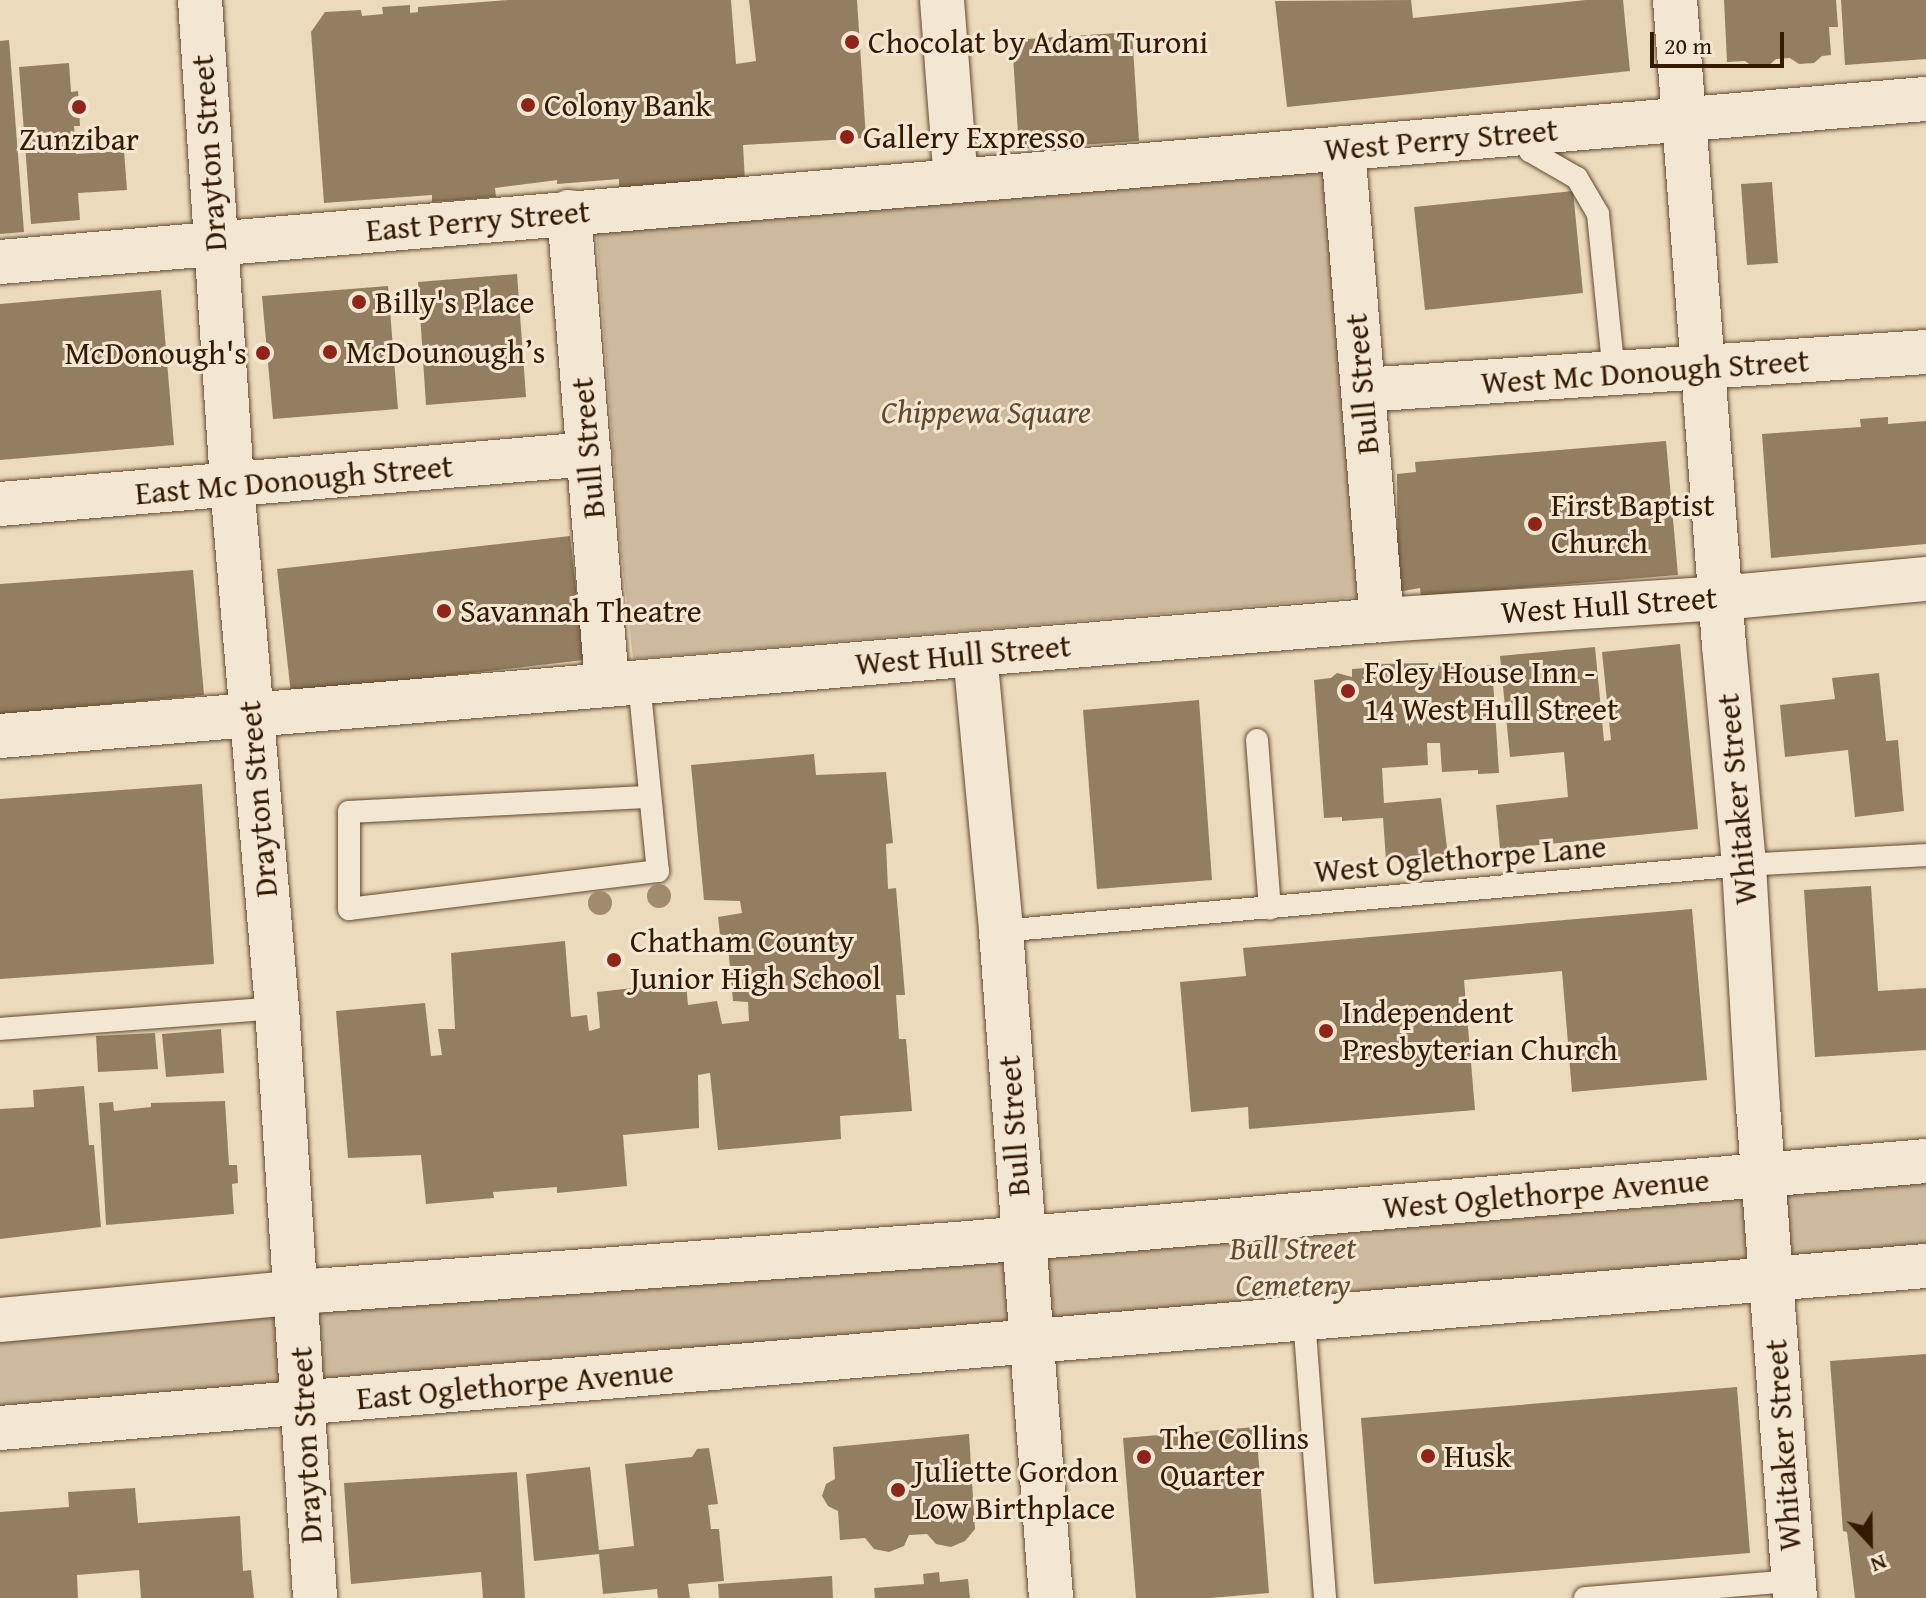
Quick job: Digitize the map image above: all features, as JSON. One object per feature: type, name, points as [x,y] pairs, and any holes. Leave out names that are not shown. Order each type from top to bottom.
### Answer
[{"type":"street","name":"Drayton Street","points":[[200,0],[232,485],[277,1008],[315,1598]]},
{"type":"street","points":[[942,0],[956,180]]},
{"type":"street","name":"Whitaker Street","points":[[1675,0],[1720,598],[1744,865],[1763,1175],[1794,1589]]},
{"type":"street","name":"West Perry Street","points":[[956,180],[1926,99]]},
{"type":"street","name":"Bull Street","points":[[1343,148],[1382,620]]},
{"type":"street","name":"East Perry Street","points":[[0,262],[215,246],[569,212],[956,180]]},
{"type":"street","name":"Bull Street","points":[[569,212],[589,454],[623,683]]},
{"type":"street","name":"West Mc Donough Street","points":[[1363,390],[1926,352]]},
{"type":"street","name":"East Mc Donough Street","points":[[0,504],[589,454]]},
{"type":"street","name":"West Hull Street","points":[[0,736],[1382,620],[1720,598],[1926,579]]},
{"type":"street","name":"Bull Street","points":[[975,654],[1001,931],[1051,1598]]},
{"type":"street","name":"West Oglethorpe Avenue","points":[[1022,1239],[1926,1161]]},
{"type":"street","points":[[0,1320],[297,1292],[1022,1239]]},
{"type":"street","points":[[1030,1341],[1926,1266]]},
{"type":"street","name":"East Oglethorpe Avenue","points":[[0,1428],[1030,1341]]},
{"type":"lane","points":[[1518,133],[1530,151],[1577,178],[1598,214],[1614,375]]},
{"type":"lane","points":[[623,683],[650,797],[658,871],[349,909],[349,812],[650,797]]},
{"type":"lane","points":[[1257,740],[1270,908]]},
{"type":"lane","name":"West Oglethorpe Lane","points":[[1001,931],[1744,865],[1926,855]]},
{"type":"lane","points":[[0,1029],[277,1008]]},
{"type":"lane","points":[[1304,1318],[1325,1598]]},
{"type":"lane","points":[[1585,1598],[1794,1589]]},
{"type":"green space","name":"Chippewa Square","points":[[1325,171],[1358,597],[633,659],[620,542],[596,229]]},
{"type":"green space","name":"Bull Street Cemetery","points":[[1926,1156],[1926,1259],[0,1430],[0,1307]]},
{"type":"building","name":"Colony Bank","points":[[508,0],[731,0],[736,64],[756,61],[749,0],[857,0],[866,138],[743,145],[745,181],[619,191],[619,179],[557,184],[557,180],[495,188],[496,197],[432,202],[432,195],[324,203],[311,32],[325,12],[361,10],[362,16],[383,14],[382,7],[410,5],[410,13],[418,12],[418,7]]},
{"type":"building","points":[[1411,0],[1413,18],[1586,0],[1623,0],[1630,71],[1287,107],[1275,1]]},
{"type":"building","points":[[1724,0],[1836,0],[1838,27],[1829,27],[1831,55],[1822,56],[1814,63],[1799,64],[1790,58],[1776,59],[1767,67],[1755,68],[1745,61],[1727,62]]},
{"type":"building","points":[[1841,0],[1926,0],[1926,59],[1845,65]]},
{"type":"building","points":[[1132,32],[1139,141],[1019,149],[1012,40]]},
{"type":"building","points":[[9,40],[24,232],[0,234],[0,41]]},
{"type":"building","points":[[69,63],[71,92],[78,91],[80,126],[74,126],[76,154],[124,151],[127,190],[78,193],[80,220],[31,224],[19,67]]},
{"type":"building","points":[[1772,182],[1778,263],[1747,265],[1741,184]]},
{"type":"building","points":[[1573,191],[1583,293],[1425,310],[1414,207]]},
{"type":"building","points":[[517,274],[526,397],[426,405],[418,282]]},
{"type":"building","name":"McDounough’s","points":[[388,286],[398,409],[273,419],[262,296]]},
{"type":"building","points":[[161,290],[174,445],[0,460],[0,304]]},
{"type":"building","points":[[1888,417],[1888,424],[1926,421],[1926,544],[1771,558],[1762,434],[1861,427],[1860,419]]},
{"type":"building","name":"First Baptist Church","points":[[1666,441],[1678,575],[1421,596],[1420,588],[1398,592],[1397,474],[1416,472],[1415,462]]},
{"type":"building","points":[[570,536],[584,660],[291,694],[277,569]]},
{"type":"building","points":[[193,570],[204,695],[0,715],[0,584]]},
{"type":"building","points":[[1680,644],[1698,829],[1500,849],[1496,805],[1568,797],[1564,752],[1510,757],[1500,656],[1595,647],[1604,741],[1611,740],[1602,652]]},
{"type":"building","points":[[1459,660],[1462,667],[1492,665],[1499,773],[1478,774],[1478,770],[1442,772],[1440,743],[1427,743],[1428,765],[1382,768],[1384,803],[1441,798],[1448,856],[1386,860],[1383,818],[1342,821],[1342,817],[1324,818],[1314,680],[1331,678],[1337,673],[1352,677],[1352,669],[1366,668],[1367,676],[1374,675],[1373,664],[1428,663],[1429,668],[1437,670],[1440,661]]},
{"type":"building","points":[[1879,673],[1886,741],[1898,740],[1904,811],[1855,817],[1848,750],[1785,757],[1780,705],[1835,699],[1832,678]]},
{"type":"building","points":[[1199,700],[1212,880],[1097,889],[1083,710]]},
{"type":"building","points":[[814,754],[816,775],[886,772],[893,843],[886,844],[888,889],[896,888],[905,995],[896,995],[899,1039],[906,1039],[912,1111],[840,1116],[841,1139],[718,1150],[710,1073],[698,1075],[699,1128],[623,1135],[627,1186],[557,1193],[557,1187],[493,1192],[494,1198],[426,1204],[421,1155],[348,1158],[336,1011],[425,1003],[431,1056],[442,1055],[438,1029],[455,1029],[451,953],[565,941],[571,1017],[587,1015],[589,1031],[600,1028],[597,992],[686,982],[688,1005],[717,1001],[722,1024],[749,1021],[748,1002],[733,1001],[727,935],[720,935],[718,917],[742,913],[740,901],[704,900],[691,765]]},
{"type":"building","points":[[202,784],[214,964],[0,979],[0,799]]},
{"type":"building","points":[[1871,886],[1878,991],[1926,988],[1926,1050],[1815,1057],[1804,890]]},
{"type":"building","name":"Independent Presbyterian Church","points":[[1692,909],[1707,1080],[1572,1092],[1562,971],[1464,980],[1475,1110],[1249,1129],[1248,1107],[1191,1112],[1180,982],[1246,976],[1243,948]]},
{"type":"building","points":[[221,1029],[224,1073],[166,1077],[162,1034]]},
{"type":"building","points":[[155,1033],[158,1069],[98,1072],[96,1036]]},
{"type":"building","points":[[84,1086],[89,1145],[94,1145],[101,1227],[0,1239],[0,1109],[34,1107],[33,1090]]},
{"type":"building","points":[[225,1101],[229,1165],[237,1165],[238,1183],[232,1184],[234,1214],[106,1225],[99,1103],[113,1102],[114,1111],[151,1107],[151,1103]]},
{"type":"building","points":[[1926,1354],[1926,1598],[1855,1598],[1847,1532],[1843,1531],[1830,1361]]},
{"type":"building","points":[[1737,1387],[1750,1553],[1374,1584],[1361,1418]]},
{"type":"building","points":[[1256,1427],[1269,1593],[1210,1598],[1136,1598],[1123,1438]]},
{"type":"building","name":"Juliette Gordon Low Birthplace","points":[[969,1434],[975,1529],[965,1541],[951,1547],[936,1544],[927,1534],[909,1535],[904,1546],[889,1552],[874,1549],[865,1538],[840,1540],[838,1511],[828,1506],[822,1496],[826,1484],[835,1479],[833,1447]]},
{"type":"building","points":[[709,1448],[718,1504],[708,1505],[711,1529],[719,1529],[724,1581],[688,1584],[690,1598],[658,1598],[657,1589],[603,1594],[599,1554],[534,1561],[526,1474],[590,1467],[599,1550],[634,1546],[625,1464],[692,1457],[697,1449]]},
{"type":"building","points":[[517,1472],[525,1598],[483,1598],[481,1572],[351,1584],[344,1483]]},
{"type":"building","points":[[135,1488],[138,1523],[240,1516],[243,1571],[251,1570],[254,1598],[141,1598],[139,1570],[77,1575],[78,1598],[0,1598],[0,1512],[69,1507],[68,1492]]},
{"type":"building","points":[[939,1572],[940,1582],[968,1579],[970,1598],[875,1598],[874,1588],[924,1584],[923,1574]]},
{"type":"building","points":[[832,1576],[833,1598],[719,1598],[718,1584]]},
{"type":"place","name":"Chocolat by Adam Turoni","points":[[852,42]]},
{"type":"place","name":"Colony Bank","points":[[528,105]]},
{"type":"place","name":"Zunzibar","points":[[79,107]]},
{"type":"place","name":"Gallery Expresso","points":[[847,137]]},
{"type":"place","name":"Billy's Place","points":[[359,302]]},
{"type":"place","name":"McDounough’s","points":[[330,352]]},
{"type":"place","name":"McDonough's","points":[[263,353]]},
{"type":"place","name":"First Baptist Church","points":[[1535,524]]},
{"type":"place","name":"Savannah Theatre","points":[[444,611]]},
{"type":"place","name":"Foley House Inn - 14 West Hull Street","points":[[1348,691]]},
{"type":"place","name":"Chatham County Junior High School","points":[[614,960]]},
{"type":"place","name":"Independent Presbyterian Church","points":[[1326,1031]]},
{"type":"place","name":"Husk","points":[[1428,1456]]},
{"type":"place","name":"The Collins Quarter","points":[[1144,1457]]},
{"type":"place","name":"Juliette Gordon Low Birthplace","points":[[898,1490]]}]
